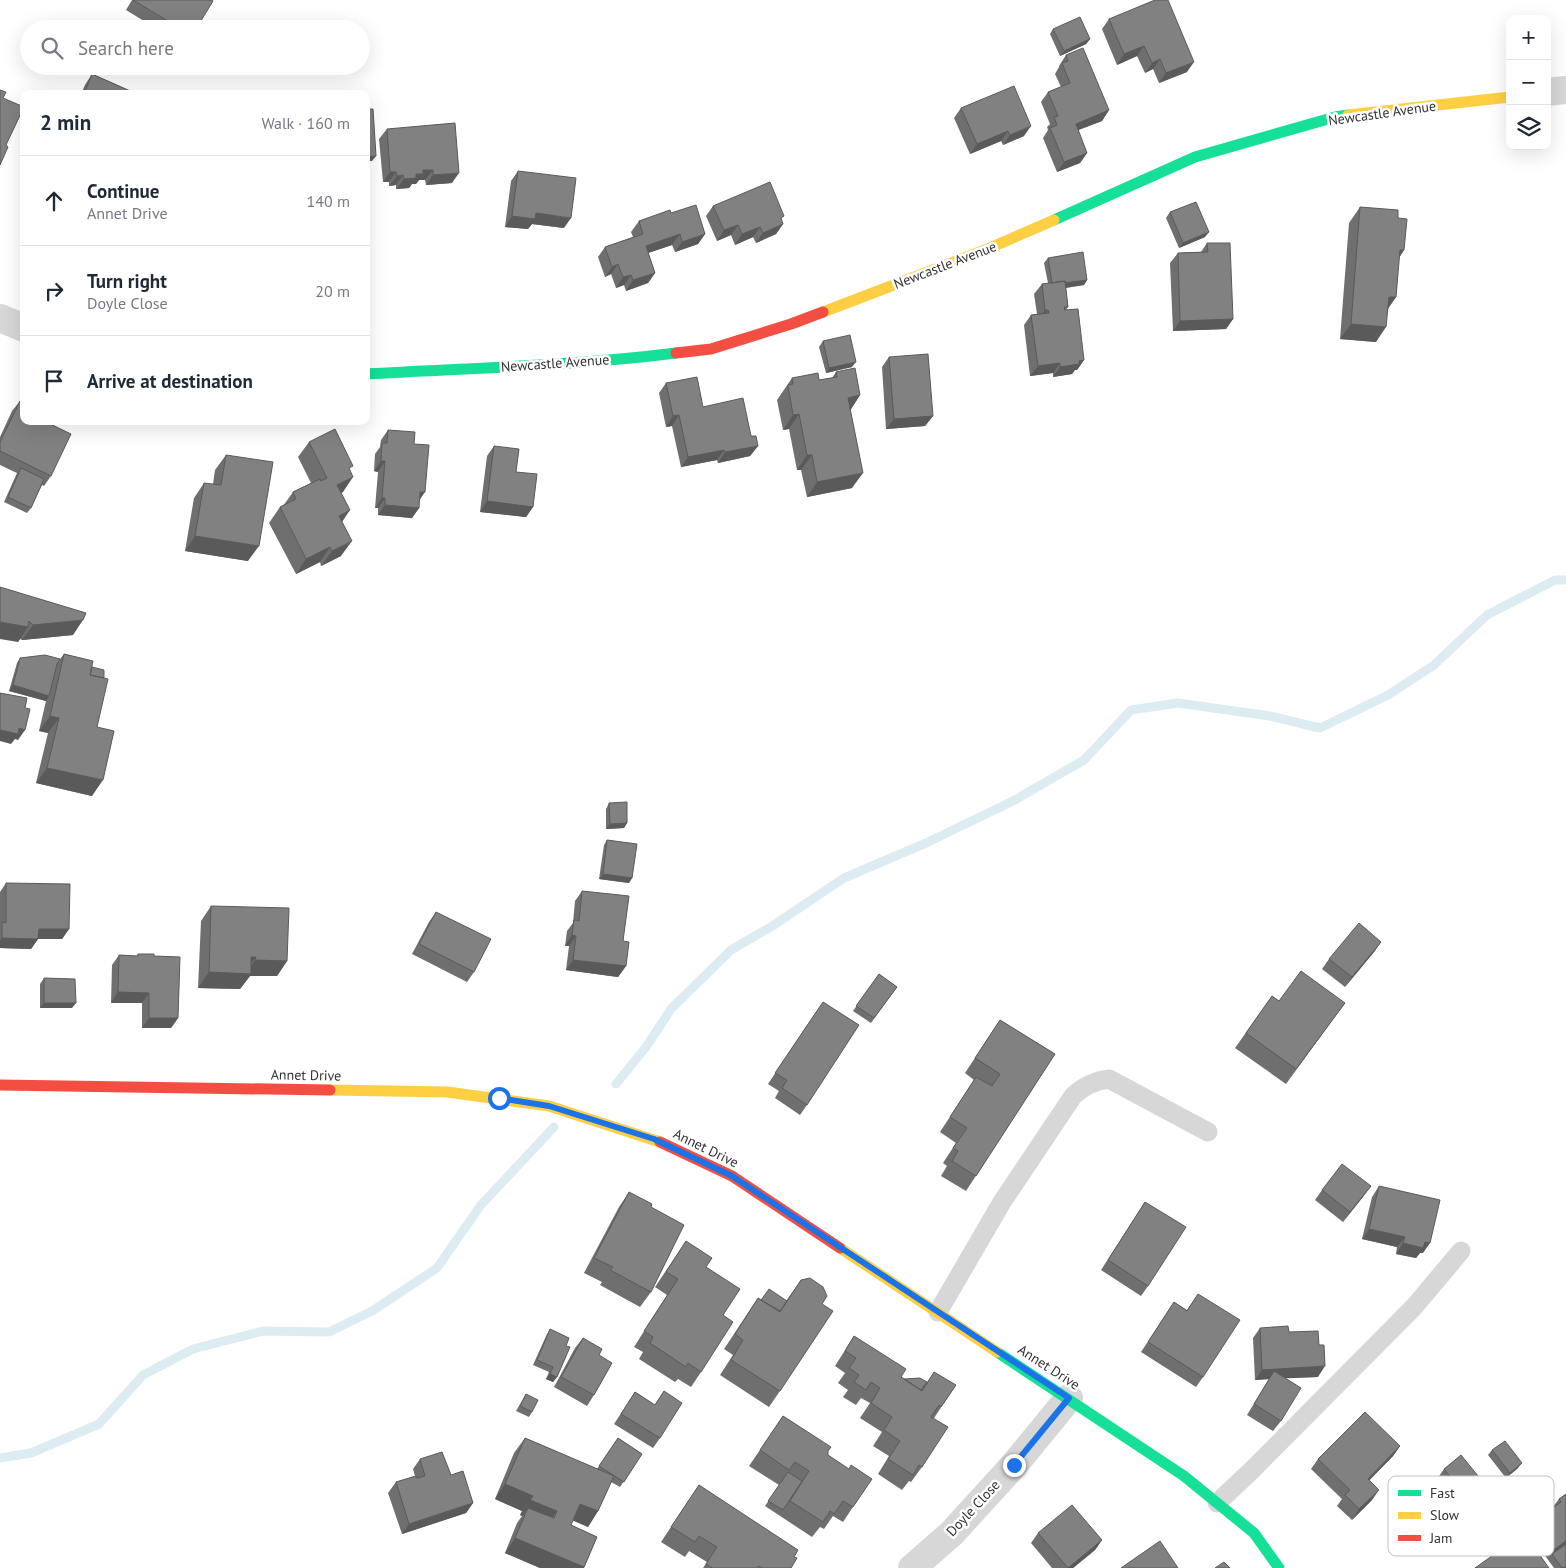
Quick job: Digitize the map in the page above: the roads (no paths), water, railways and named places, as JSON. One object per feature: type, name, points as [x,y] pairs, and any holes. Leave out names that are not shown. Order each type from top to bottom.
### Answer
[{"type":"street","points":[[1551,92],[1566,90]]},
{"type":"street","name":"Newcastle Avenue","points":[[370,374],[637,358],[712,349],[791,324],[986,250],[1195,157],[1335,118],[1506,97]]},
{"type":"street","points":[[0,318],[20,326]]},
{"type":"street","name":"Annet Drive","points":[[0,1085],[447,1092],[549,1106],[654,1139],[732,1176],[1184,1476],[1254,1533],[1279,1568]]},
{"type":"street","name":"Doyle Close","points":[[912,1568],[952,1533],[1014,1465],[1069,1398]]},
{"type":"lane","points":[[938,1312],[1002,1202],[1073,1096],[1083,1088],[1097,1081],[1109,1079],[1208,1132]]},
{"type":"lane","points":[[1217,1502],[1251,1471],[1414,1307],[1461,1250]]},
{"type":"waterway","points":[[616,1084],[646,1047],[671,1009],[731,950],[774,925],[844,878],[926,843],[1013,801],[1084,760],[1131,710],[1178,703],[1270,716],[1320,728],[1388,695],[1434,665],[1487,615],[1555,580],[1566,580]]},
{"type":"waterway","points":[[0,1458],[31,1453],[99,1424],[143,1375],[193,1349],[263,1331],[329,1332],[372,1311],[437,1268],[481,1205],[554,1127]]}]
